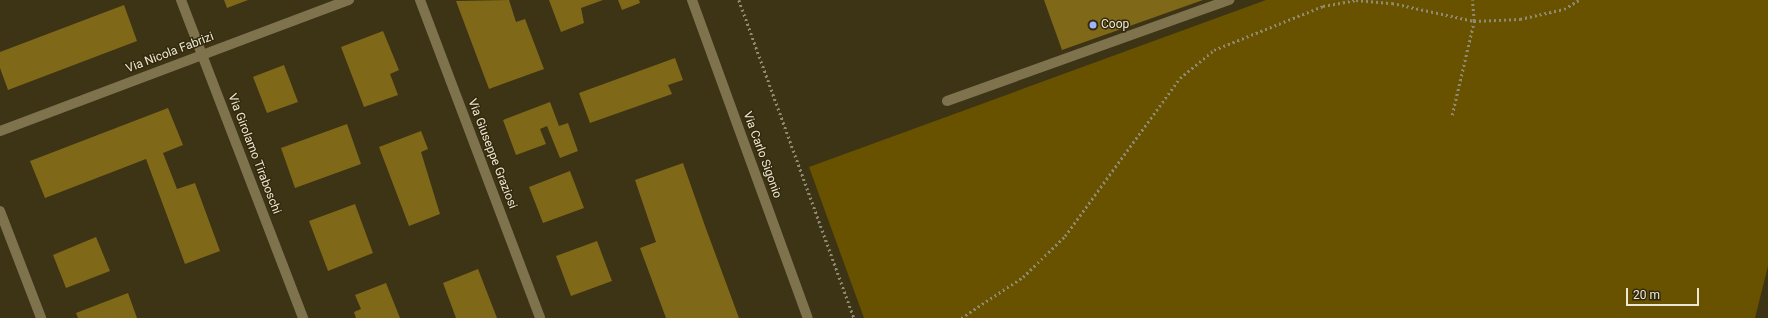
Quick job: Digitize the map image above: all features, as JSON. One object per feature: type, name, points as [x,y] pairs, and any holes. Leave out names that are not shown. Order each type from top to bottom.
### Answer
[{"type":"street","name":"Via Girolamo Tiraboschi","points":[[181,0],[303,318]]},
{"type":"street","name":"Via Nicola Fabrizi","points":[[0,131],[349,0]]},
{"type":"street","name":"Via Giuseppe Graziosi","points":[[420,0],[540,318]]},
{"type":"street","name":"Via Carlo Sigonio","points":[[692,0],[808,318]]},
{"type":"street","points":[[947,101],[1229,0]]},
{"type":"street","points":[[0,211],[41,318]]},
{"type":"path","points":[[739,0],[854,318]]},
{"type":"path","points":[[961,318],[1023,277],[1065,236],[1180,78],[1214,50],[1323,6],[1356,0],[1392,3],[1474,21],[1520,19],[1564,9],[1578,0]]},
{"type":"path","points":[[1452,115],[1474,21],[1472,0]]},
{"type":"shaded area","points":[[1266,0],[1768,0],[1768,266],[1755,318],[864,318],[809,167]]},
{"type":"building","points":[[224,0],[248,0],[227,8]]},
{"type":"building","points":[[509,0],[516,22],[525,19],[544,69],[489,89],[456,1]]},
{"type":"building","points":[[549,0],[603,0],[581,8],[584,23],[561,32]]},
{"type":"building","points":[[618,0],[639,0],[640,3],[622,10]]},
{"type":"building","name":"Coop","points":[[1044,0],[1203,0],[1062,50]]},
{"type":"building","points":[[124,5],[137,41],[8,90],[0,68],[0,52]]},
{"type":"building","points":[[383,31],[399,70],[390,74],[398,95],[364,107],[341,47]]},
{"type":"building","points":[[675,58],[683,80],[668,85],[672,94],[590,123],[579,93]]},
{"type":"building","points":[[284,65],[298,102],[267,113],[253,77]]},
{"type":"building","points":[[550,102],[559,126],[568,123],[578,151],[560,158],[547,126],[540,129],[546,144],[516,155],[503,120]]},
{"type":"building","points":[[168,108],[183,145],[163,153],[177,189],[195,183],[220,251],[185,264],[146,159],[45,198],[30,161]]},
{"type":"building","points":[[347,124],[361,164],[295,188],[281,148]]},
{"type":"building","points":[[421,131],[428,149],[421,152],[440,214],[409,226],[379,147]]},
{"type":"building","points":[[683,163],[739,318],[666,318],[640,248],[656,242],[635,180]]},
{"type":"building","points":[[570,171],[584,208],[543,223],[529,187]]},
{"type":"building","points":[[355,204],[373,253],[328,271],[309,221]]},
{"type":"building","points":[[96,237],[110,271],[66,288],[53,255]]},
{"type":"building","points":[[597,241],[612,281],[571,296],[556,256]]},
{"type":"building","points":[[478,269],[497,318],[456,318],[443,283]]},
{"type":"building","points":[[386,283],[400,318],[356,318],[354,312],[361,309],[355,295]]},
{"type":"building","points":[[128,293],[137,318],[78,318],[76,313]]},
{"type":"place","name":"Coop","points":[[1093,25]]}]
